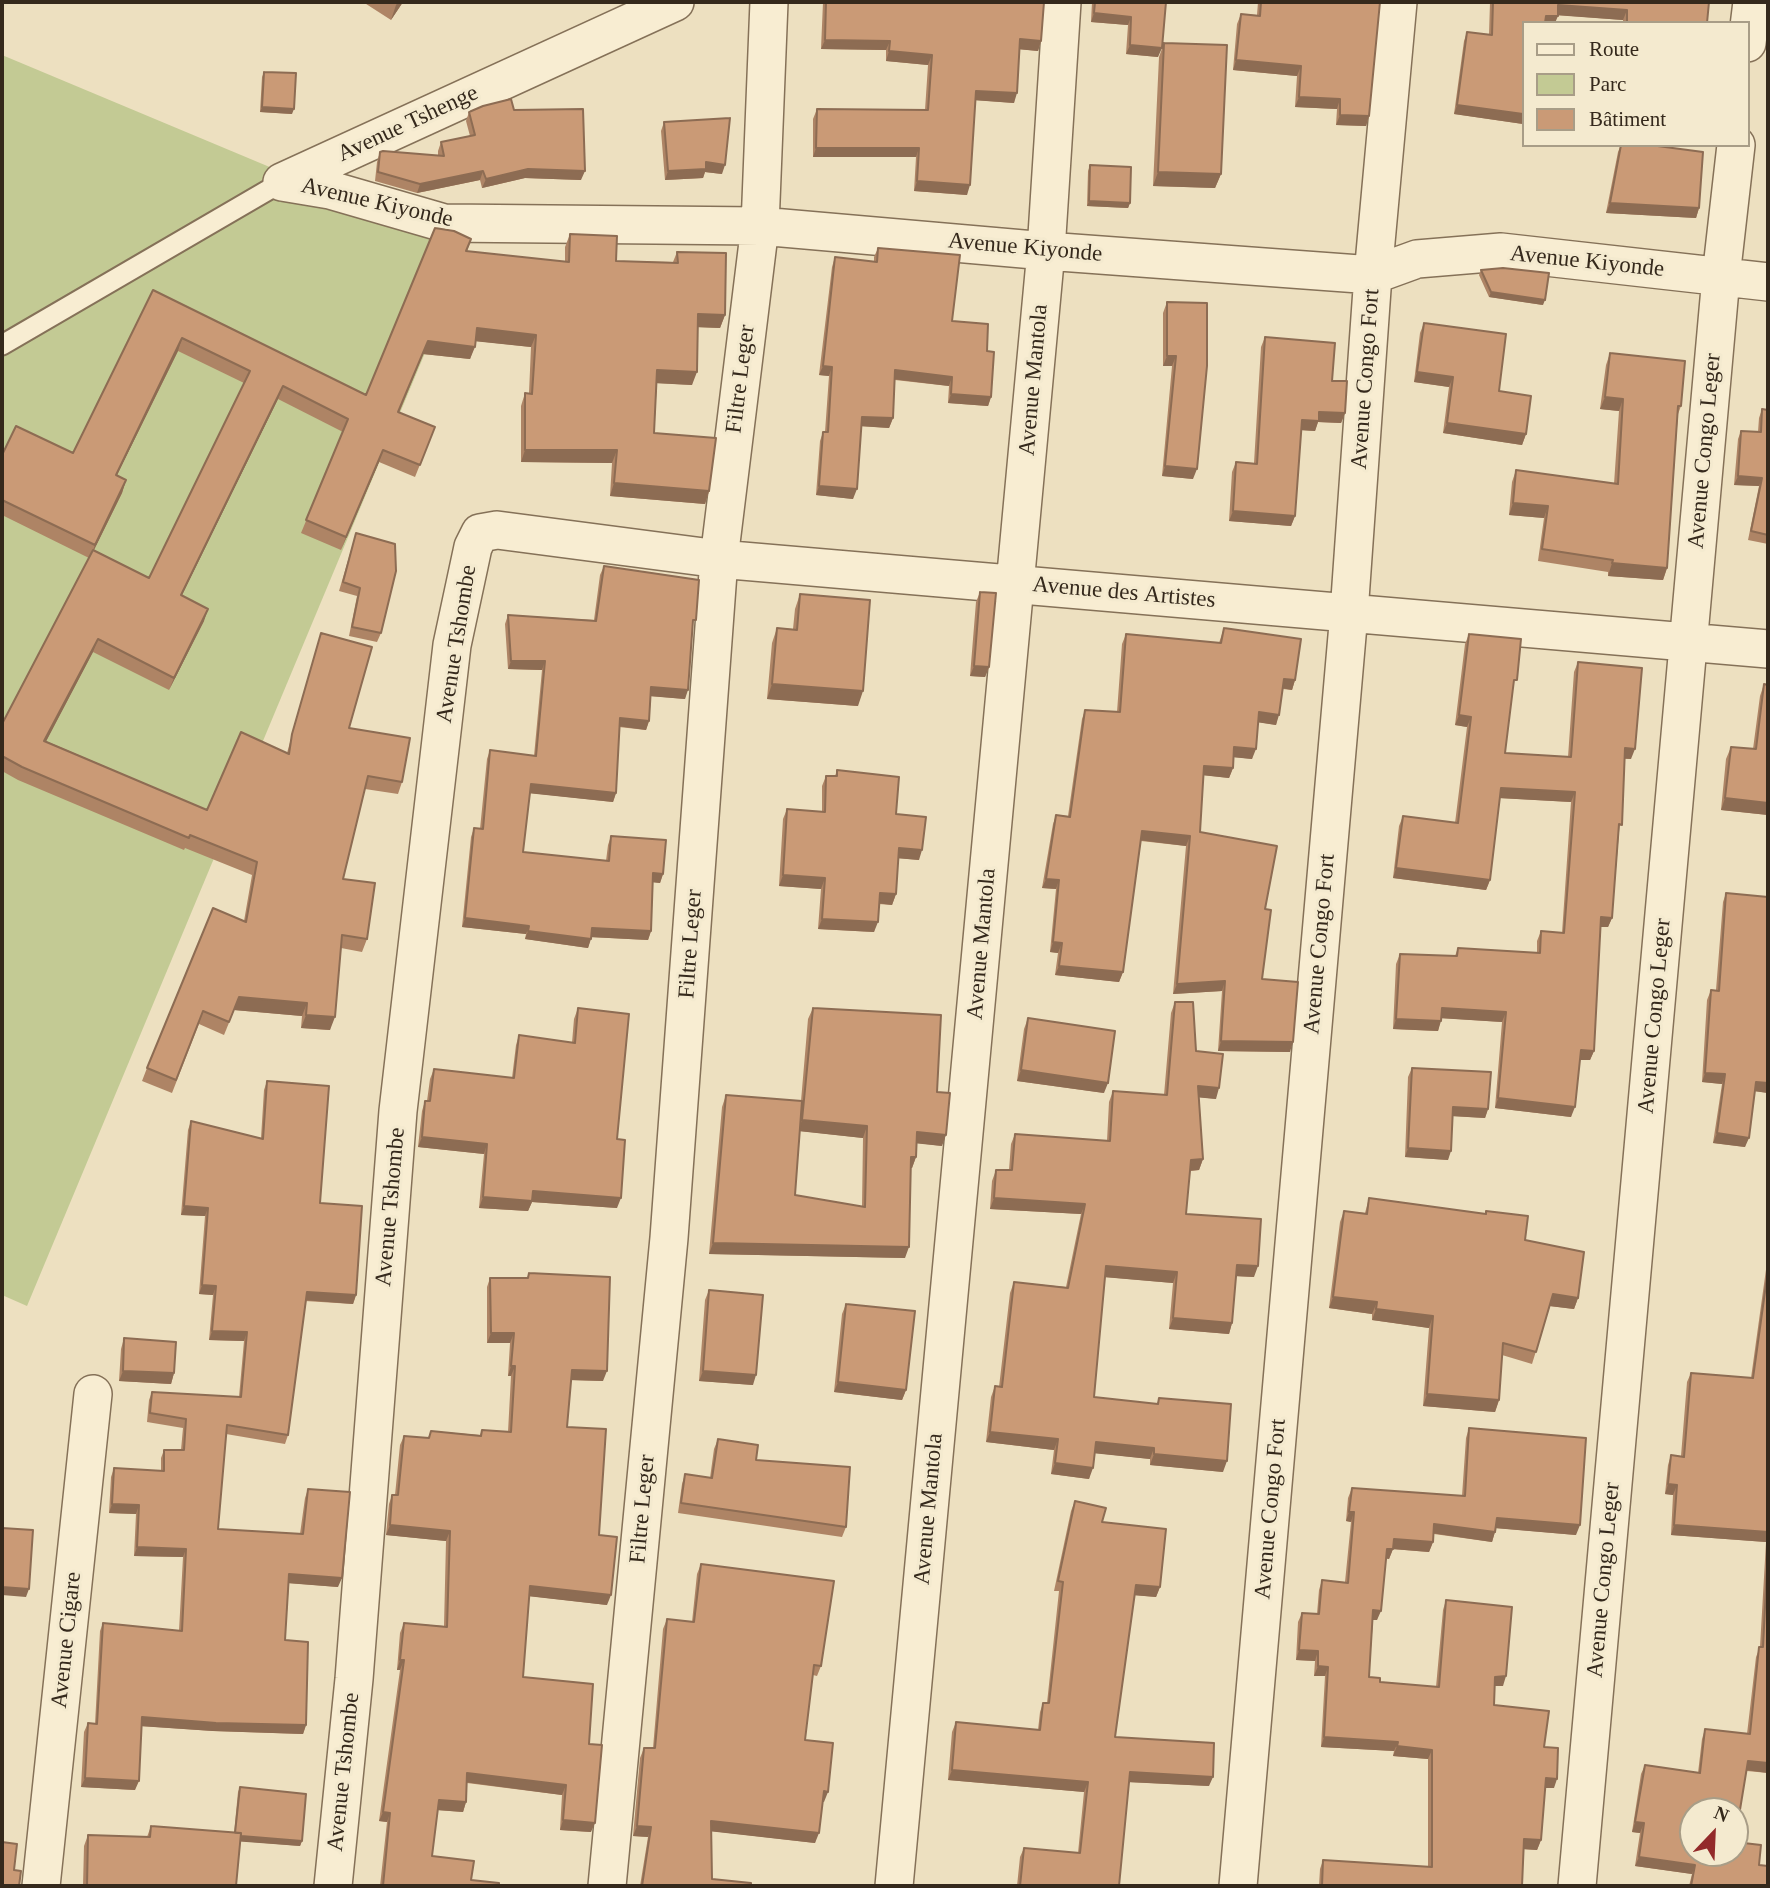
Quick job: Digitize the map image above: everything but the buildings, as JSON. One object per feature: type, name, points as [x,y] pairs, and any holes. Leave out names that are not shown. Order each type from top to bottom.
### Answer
[{"type":"street","name":"Avenue Tshenge","points":[[282,182],[675,2]]},
{"type":"street","name":"Filtre Leger","points":[[607,1886],[668,1238],[719,559],[760,226],[769,2]]},
{"type":"street","name":"Avenue Mantola","points":[[894,1886],[1046,251],[1062,2]]},
{"type":"street","name":"Avenue Congo Fort","points":[[1238,1886],[1349,613],[1373,275],[1398,2]]},
{"type":"street","points":[[1749,27],[1752,2]]},
{"type":"street","name":"Avenue Congo Leger","points":[[1577,1886],[1735,147]]},
{"type":"street","name":"Avenue Kiyonde","points":[[282,182],[330,190],[444,223],[760,226],[1046,251],[1373,275],[1417,258],[1501,252],[1768,282]]},
{"type":"street","name":"Avenue des Artistes","points":[[480,533],[497,530],[719,559],[1768,649]]},
{"type":"street","name":"Avenue Tshombe","points":[[333,1886],[354,1679],[398,1111],[452,645],[473,547],[480,533]]},
{"type":"street","name":"Avenue Cigare","points":[[41,1886],[93,1394]]},
{"type":"lane","name":"Avenue Tshenge","points":[[2,345],[282,182]]},
{"type":"green space","points":[[2,55],[468,250],[27,1306],[2,1295]]}]
